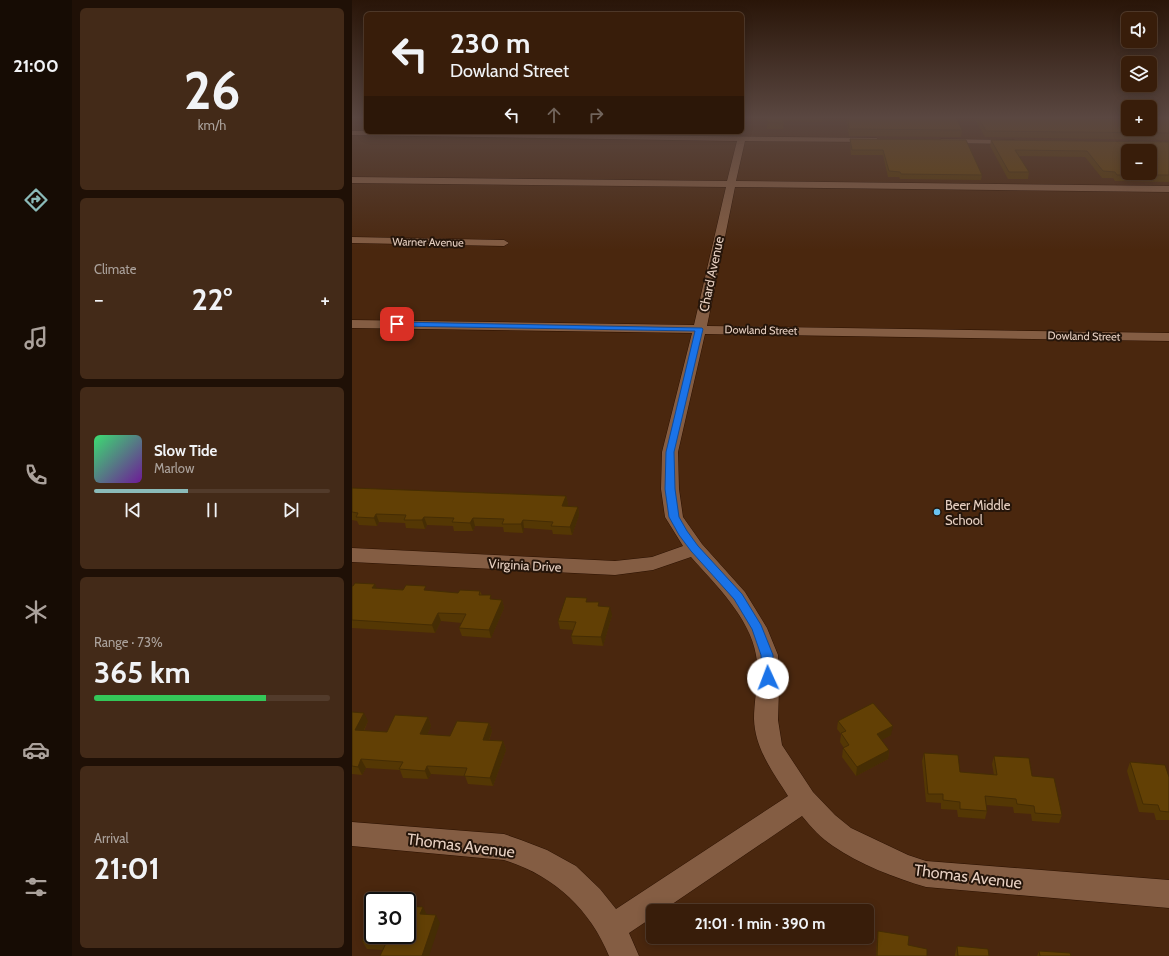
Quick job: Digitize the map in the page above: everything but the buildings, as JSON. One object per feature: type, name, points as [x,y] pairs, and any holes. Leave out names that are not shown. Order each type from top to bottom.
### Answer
[{"type":"street","name":"Chard Avenue","points":[[736,162],[670,452],[670,489],[674,517],[683,533],[738,597],[757,628],[767,655],[768,689],[766,720],[771,748],[804,800]]},
{"type":"street","points":[[352,180],[1169,189]]},
{"type":"street","name":"Warner Avenue","points":[[352,240],[504,243]]},
{"type":"street","name":"Dowland Street","points":[[352,324],[1169,337]]},
{"type":"street","name":"Virginia Drive","points":[[352,555],[615,568],[653,563],[695,548]]},
{"type":"street","points":[[612,928],[804,800]]},
{"type":"street","name":"Thomas Avenue","points":[[804,800],[826,824],[849,841],[883,859],[926,874],[998,882],[1169,894]]},
{"type":"street","name":"Thomas Avenue","points":[[352,834],[504,847],[549,863],[579,886],[612,928],[624,956]]},
{"type":"place","name":"Beer Middle School","points":[[937,512]]},
{"type":"route","points":[[397,324],[699,329],[670,452],[670,489],[674,517],[683,533],[695,548],[738,597],[757,628],[767,655],[768,678]]}]
